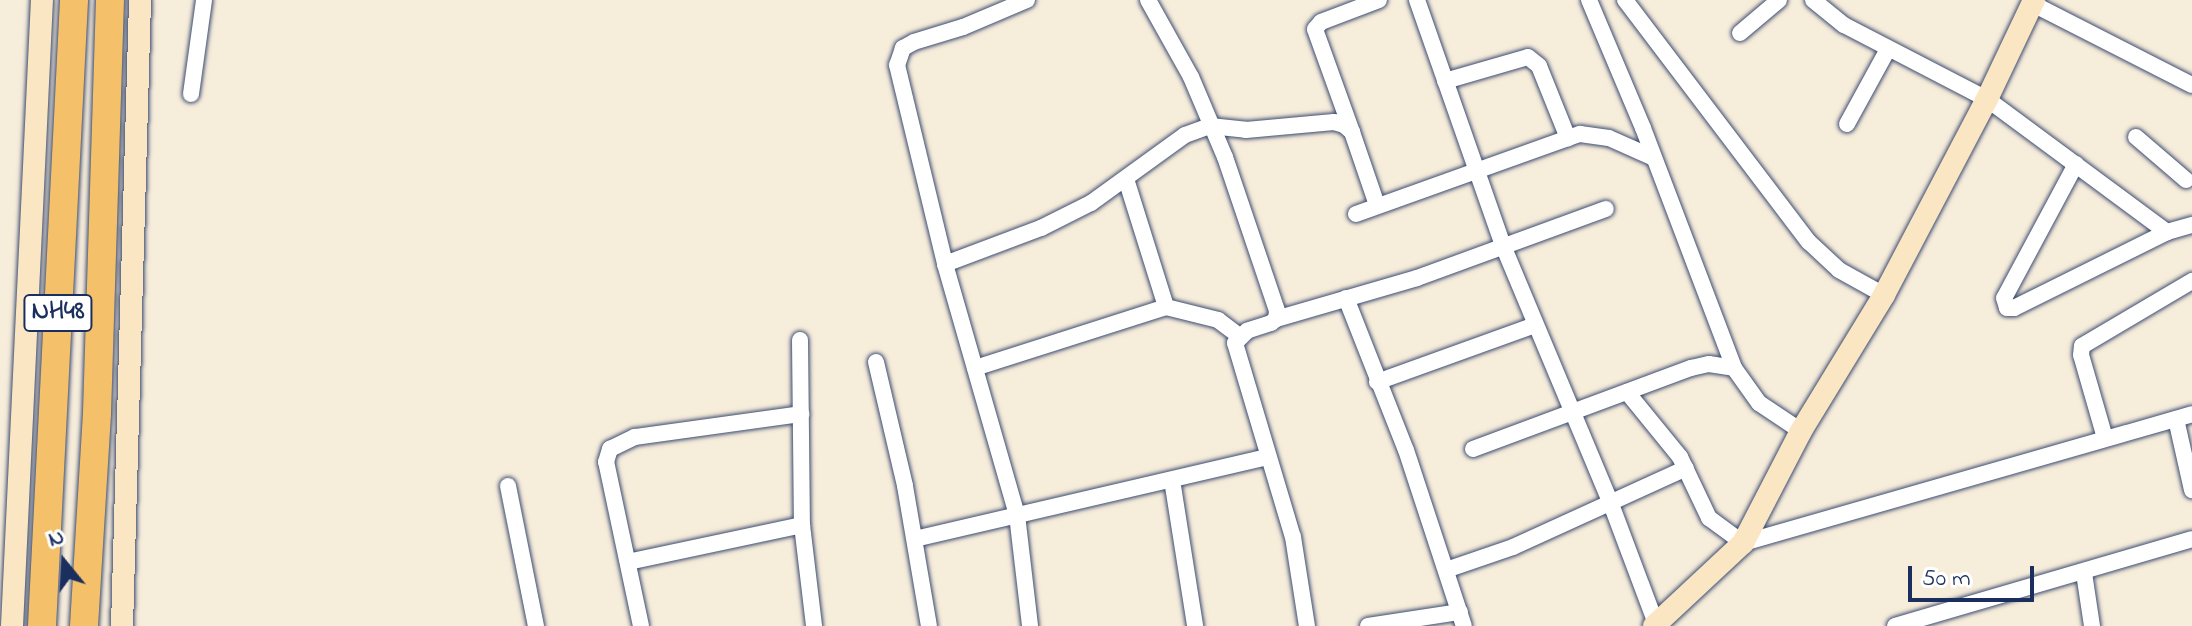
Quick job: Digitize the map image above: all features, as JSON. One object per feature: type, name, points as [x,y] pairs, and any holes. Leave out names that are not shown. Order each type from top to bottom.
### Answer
[{"type":"highway","name":"NH48","points":[[84,626],[97,413],[110,0]]},
{"type":"highway","name":"NH48","points":[[42,626],[69,7]]},
{"type":"street","points":[[12,626],[42,0]]},
{"type":"street","points":[[122,626],[140,0]]},
{"type":"street","points":[[191,94],[204,0]]},
{"type":"street","points":[[1027,0],[987,19],[914,42],[898,56],[898,80],[945,264],[1017,515],[1030,626]]},
{"type":"street","points":[[1148,0],[1191,77],[1230,171],[1274,301],[1276,319]]},
{"type":"street","points":[[1377,205],[1315,29],[1321,22],[1379,0]]},
{"type":"street","points":[[1417,0],[1504,248],[1611,504],[1655,625],[1743,543],[1801,431],[1884,295],[2034,2],[2192,85]]},
{"type":"street","points":[[1589,0],[1654,158],[1734,368],[1759,403],[1801,431]]},
{"type":"street","points":[[1625,0],[1809,242],[1839,270],[1884,295]]},
{"type":"street","points":[[1740,33],[1779,0]]},
{"type":"street","points":[[1813,0],[1844,25],[1987,99],[2167,232]]},
{"type":"street","points":[[1847,124],[1888,49]]},
{"type":"street","points":[[1445,81],[1528,57],[1539,66],[1568,138]]},
{"type":"street","points":[[945,264],[1041,228],[1091,203],[1185,135],[1210,126],[1246,130],[1334,122],[1352,132]]},
{"type":"street","points":[[1356,214],[1568,138],[1594,133],[1654,158]]},
{"type":"street","points":[[2136,137],[2190,181]]},
{"type":"street","points":[[2076,164],[2004,298],[2007,308],[2014,308],[2167,232],[2192,225]]},
{"type":"street","points":[[1126,179],[1166,307]]},
{"type":"street","points":[[1239,336],[1276,319],[1504,248],[1606,209]]},
{"type":"street","points":[[2105,438],[2081,355],[2082,346],[2192,281]]},
{"type":"street","points":[[1346,298],[1406,450],[1462,619],[1368,626]]},
{"type":"street","points":[[975,368],[1166,307],[1218,320],[1239,336]]},
{"type":"street","points":[[1377,382],[1535,325]]},
{"type":"street","points":[[1239,336],[1236,351],[1293,537],[1307,626]]},
{"type":"street","points":[[800,340],[802,525],[814,626]]},
{"type":"street","points":[[876,362],[915,539],[929,626]]},
{"type":"street","points":[[1473,449],[1691,368],[1709,364],[1734,368]]},
{"type":"street","points":[[1627,392],[1686,468],[1709,518],[1743,543]]},
{"type":"street","points":[[641,626],[606,462],[610,449],[635,437],[801,414]]},
{"type":"street","points":[[1743,543],[2184,416],[2192,490]]},
{"type":"street","points":[[915,539],[1268,457]]},
{"type":"street","points":[[1446,570],[1513,547],[1686,468]]},
{"type":"street","points":[[1172,480],[1195,626]]},
{"type":"street","points":[[508,486],[536,626]]},
{"type":"street","points":[[628,562],[802,525]]},
{"type":"street","points":[[1895,626],[2192,539]]},
{"type":"street","points":[[2084,573],[2092,626]]}]
